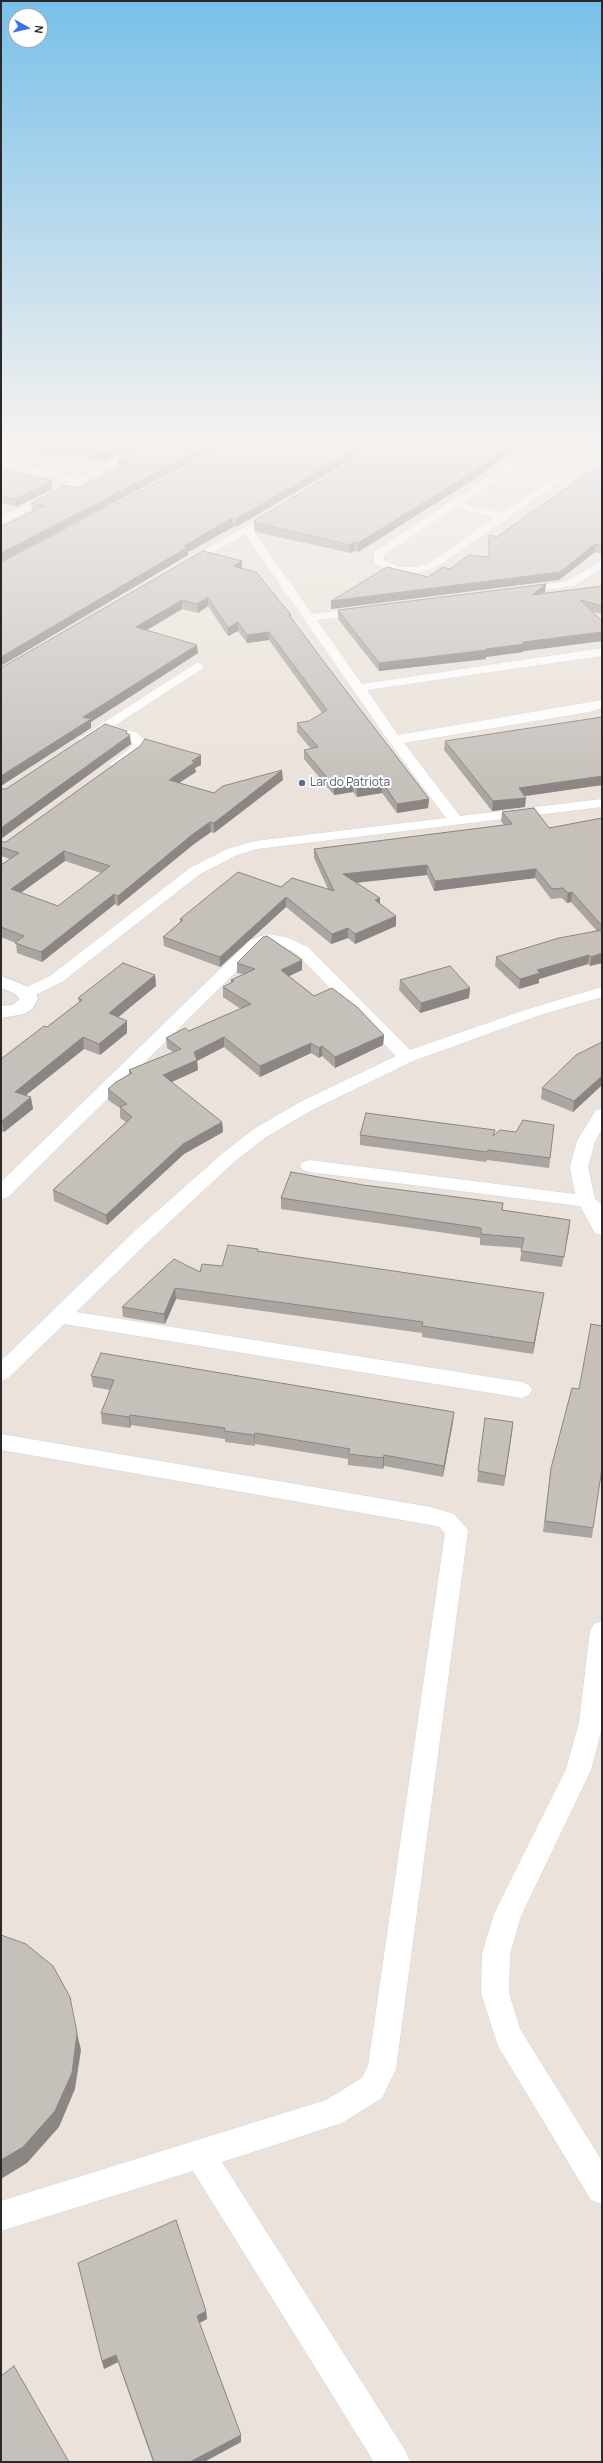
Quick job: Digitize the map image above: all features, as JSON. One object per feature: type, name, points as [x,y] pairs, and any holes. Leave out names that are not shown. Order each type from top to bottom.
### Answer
[{"type":"main road","points":[[1,1012],[17,1010],[24,1005],[28,999],[10,987]]},
{"type":"street","points":[[174,571],[197,558]]},
{"type":"street","points":[[267,558],[395,740],[457,822]]},
{"type":"street","points":[[378,558],[378,562],[398,570],[426,568],[441,558]]},
{"type":"street","points":[[511,592],[570,584],[602,563]]},
{"type":"street","points":[[308,618],[379,609]]},
{"type":"street","points":[[358,688],[602,652]]},
{"type":"street","points":[[72,748],[198,666]]},
{"type":"street","points":[[395,740],[589,708],[602,704]]},
{"type":"street","points":[[104,727],[133,736],[140,743],[135,751],[107,771]]},
{"type":"street","points":[[10,987],[56,979],[195,872],[232,852],[255,846],[602,803]]},
{"type":"street","points":[[1,1193],[256,943],[261,941],[280,940],[302,950],[407,1057]]},
{"type":"street","points":[[1,1373],[144,1234],[229,1157],[260,1133],[319,1100],[407,1057],[534,1012],[602,992]]},
{"type":"street","points":[[602,1114],[586,1141],[579,1167],[586,1201],[602,1229]]},
{"type":"street","points":[[309,1166],[586,1201],[602,1215]]},
{"type":"street","points":[[60,1316],[522,1390]]},
{"type":"street","points":[[1,1442],[431,1516],[446,1520],[457,1530],[382,2069],[372,2088],[354,2101],[332,2113],[1,2216]]},
{"type":"street","points":[[602,1631],[591,1723],[578,1770],[508,1914],[496,1954],[495,1993],[508,2036],[602,2189]]},
{"type":"street","points":[[200,2155],[393,2462]]},
{"type":"building","points":[[9,558],[169,558],[1,657],[1,562]]},
{"type":"building","points":[[191,558],[230,558],[242,561],[233,566],[256,572],[291,615],[289,615],[429,799],[397,804],[383,783],[357,788],[353,782],[334,786],[304,750],[318,747],[297,723],[309,721],[327,710],[269,632],[247,635],[238,622],[228,628],[208,597],[197,604],[182,600],[136,627],[197,645],[83,717],[91,719],[1,776],[1,668]]},
{"type":"building","points":[[465,558],[578,558],[560,572],[331,601],[387,567],[428,577],[443,567],[450,569]]},
{"type":"building","points":[[546,584],[532,595],[602,586],[602,606],[580,600],[602,621],[602,632],[523,642],[524,644],[486,649],[487,650],[379,663],[338,610]]},
{"type":"building","points":[[602,717],[602,776],[519,788],[526,798],[493,801],[445,741]]},
{"type":"building","points":[[105,724],[127,731],[126,733],[130,735],[1,828],[1,789],[6,789]]},
{"type":"building","points":[[145,739],[201,755],[192,761],[195,762],[169,780],[214,793],[223,786],[282,770],[214,823],[210,822],[193,834],[118,896],[114,894],[41,952],[15,943],[24,936],[1,927],[1,865],[19,853],[1,847],[1,842],[6,842],[140,746]],"holes":[[[64,851],[110,866],[58,906],[11,889]]]},
{"type":"building","points":[[534,808],[549,828],[602,818],[602,926],[572,892],[568,893],[563,888],[552,889],[536,869],[435,881],[427,865],[343,874],[380,898],[375,900],[396,916],[355,934],[348,928],[332,934],[286,897],[220,957],[163,937],[183,920],[180,919],[238,872],[281,887],[292,878],[334,891],[314,849],[512,824],[502,812]]},
{"type":"building","points":[[602,930],[602,953],[591,957],[589,955],[537,970],[540,973],[520,979],[496,957],[559,938]]},
{"type":"building","points":[[267,936],[302,960],[281,970],[314,996],[332,988],[357,1007],[384,1035],[335,1057],[322,1046],[319,1048],[311,1043],[260,1066],[224,1037],[194,1052],[197,1060],[163,1075],[222,1122],[183,1144],[106,1215],[53,1190],[132,1117],[120,1107],[127,1104],[108,1089],[116,1082],[132,1073],[129,1070],[181,1049],[166,1038],[185,1028],[189,1031],[251,1004],[223,987],[234,981],[231,980],[255,969],[237,963],[263,937]]},
{"type":"building","points":[[123,963],[155,975],[109,1013],[127,1021],[99,1044],[83,1037],[15,1092],[31,1097],[2,1121],[1,1059],[44,1026],[47,1027],[82,1000],[78,998]]},
{"type":"building","points":[[450,966],[470,988],[421,1003],[400,980]]},
{"type":"building","points":[[602,1042],[602,1076],[574,1101],[542,1088],[576,1055]]},
{"type":"building","points":[[366,1113],[495,1130],[493,1136],[500,1130],[516,1132],[523,1120],[554,1125],[550,1158],[488,1150],[487,1152],[360,1135]]},
{"type":"building","points":[[291,1172],[363,1185],[503,1203],[502,1210],[570,1220],[564,1257],[521,1251],[524,1238],[481,1234],[481,1228],[281,1198]]},
{"type":"building","points":[[228,1245],[258,1249],[257,1251],[544,1293],[534,1343],[422,1326],[423,1322],[175,1288],[164,1314],[122,1307],[174,1259],[200,1272],[202,1264],[222,1266]]},
{"type":"building","points":[[591,1324],[602,1326],[602,1468],[593,1528],[545,1521],[551,1468],[572,1388],[579,1389]]},
{"type":"building","points":[[101,1353],[454,1412],[444,1466],[384,1455],[383,1458],[348,1454],[350,1449],[255,1433],[254,1435],[224,1431],[225,1428],[130,1415],[129,1417],[101,1413],[114,1380],[91,1376]]},
{"type":"building","points":[[485,1418],[513,1422],[505,1476],[478,1471]]},
{"type":"building","points":[[1,1935],[26,1944],[53,1966],[70,1997],[77,2033],[72,2073],[55,2111],[23,2147],[1,2160]]},
{"type":"building","points":[[176,2220],[206,2311],[197,2316],[241,2435],[190,2462],[154,2462],[116,2355],[102,2361],[78,2263]]},
{"type":"building","points":[[14,2366],[69,2462],[1,2462],[1,2376]]},
{"type":"place","name":"Lar do Patriota","points":[[302,783]]}]
